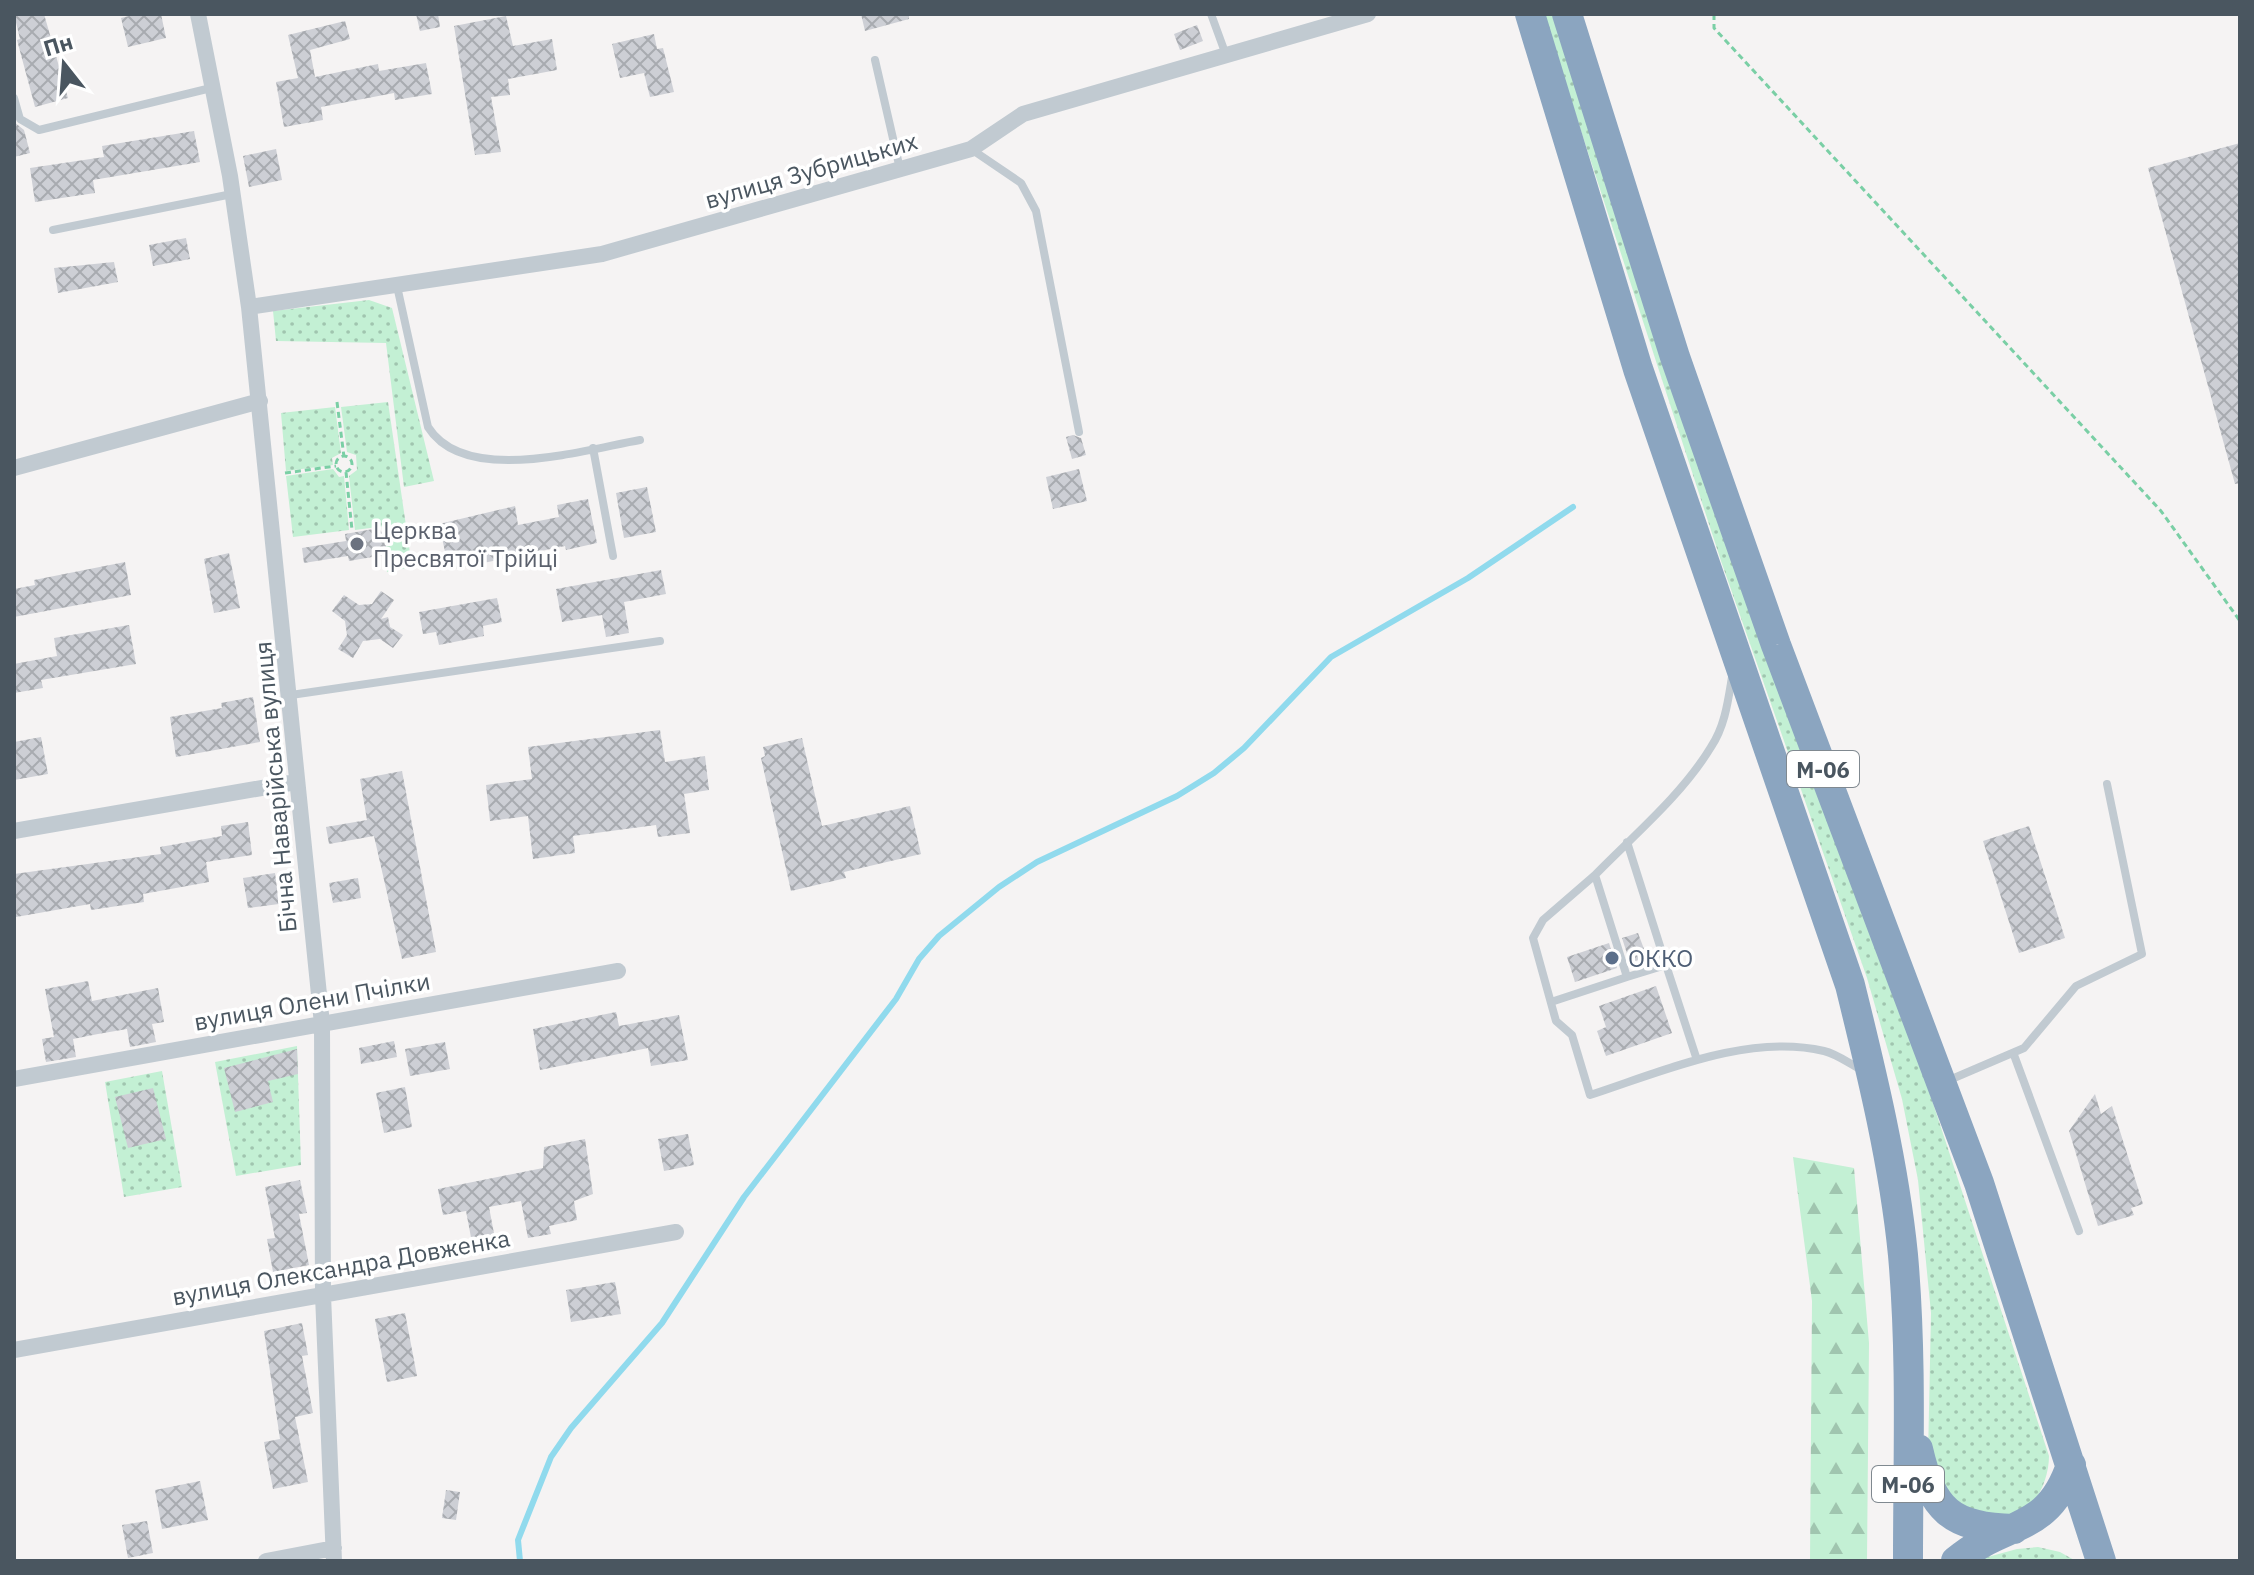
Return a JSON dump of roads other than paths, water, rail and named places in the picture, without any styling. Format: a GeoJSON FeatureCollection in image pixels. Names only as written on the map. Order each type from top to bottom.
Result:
{"type":"FeatureCollection","features":[{"type":"Feature","properties":{"kind":"highway","name":"М-06"},"geometry":{"type":"LineString","coordinates":[[1530,14],[1638,369],[1850,985],[1872,1075],[1902,1254],[1908,1408],[1908,1561]]}},
{"type":"Feature","properties":{"kind":"highway","name":"М-06"},"geometry":{"type":"LineString","coordinates":[[1567,14],[1675,357],[1776,645],[1943,1083],[2101,1561]]}},
{"type":"Feature","properties":{"kind":"highway"},"geometry":{"type":"LineString","coordinates":[[1908,1408],[1924,1475],[1935,1500],[1952,1517],[1967,1525],[2014,1529]]}},
{"type":"Feature","properties":{"kind":"highway"},"geometry":{"type":"LineString","coordinates":[[1956,1561],[1974,1547],[2048,1509],[2065,1482],[2071,1465]]}},
{"type":"Feature","properties":{"kind":"street","name":"Бічна Наварійська вулиця"},"geometry":{"type":"LineString","coordinates":[[198,14],[232,194],[249,307],[291,695],[296,782],[322,1024],[323,1295],[334,1554]]}},
{"type":"Feature","properties":{"kind":"street","name":"вулиця Зубрицьких"},"geometry":{"type":"LineString","coordinates":[[249,307],[602,254],[971,149],[1023,114],[1368,14]]}},
{"type":"Feature","properties":{"kind":"street"},"geometry":{"type":"LineString","coordinates":[[14,468],[260,401]]}},
{"type":"Feature","properties":{"kind":"street"},"geometry":{"type":"LineString","coordinates":[[14,831],[296,782]]}},
{"type":"Feature","properties":{"kind":"street","name":"вулиця Олени Пчілки"},"geometry":{"type":"LineString","coordinates":[[14,1079],[618,971]]}},
{"type":"Feature","properties":{"kind":"street","name":"вулиця Олександра Довженка"},"geometry":{"type":"LineString","coordinates":[[14,1350],[676,1232]]}},
{"type":"Feature","properties":{"kind":"street"},"geometry":{"type":"LineString","coordinates":[[266,1561],[334,1554]]}},
{"type":"Feature","properties":{"kind":"lane"},"geometry":{"type":"LineString","coordinates":[[1211,14],[1226,55]]}},
{"type":"Feature","properties":{"kind":"lane"},"geometry":{"type":"LineString","coordinates":[[875,60],[900,169]]}},
{"type":"Feature","properties":{"kind":"lane"},"geometry":{"type":"LineString","coordinates":[[14,98],[20,119],[39,130],[211,88]]}},
{"type":"Feature","properties":{"kind":"lane"},"geometry":{"type":"LineString","coordinates":[[971,149],[1021,183],[1036,211],[1079,432]]}},
{"type":"Feature","properties":{"kind":"lane"},"geometry":{"type":"LineString","coordinates":[[53,230],[232,194]]}},
{"type":"Feature","properties":{"kind":"lane"},"geometry":{"type":"LineString","coordinates":[[397,285],[428,427],[437,441],[458,454],[525,460],[640,440]]}},
{"type":"Feature","properties":{"kind":"lane"},"geometry":{"type":"LineString","coordinates":[[593,448],[613,556]]}},
{"type":"Feature","properties":{"kind":"lane"},"geometry":{"type":"LineString","coordinates":[[291,695],[660,641]]}},
{"type":"Feature","properties":{"kind":"lane"},"geometry":{"type":"LineString","coordinates":[[1736,656],[1725,716],[1712,746],[1595,875],[1543,920],[1533,938],[1556,1021],[1572,1035],[1590,1095],[1697,1060],[1792,1047],[1826,1051],[1872,1075]]}},
{"type":"Feature","properties":{"kind":"lane"},"geometry":{"type":"LineString","coordinates":[[1943,1083],[2014,1055],[2024,1048],[2076,986],[2142,954],[2107,784]]}},
{"type":"Feature","properties":{"kind":"lane"},"geometry":{"type":"LineString","coordinates":[[1627,842],[1697,1060]]}},
{"type":"Feature","properties":{"kind":"lane"},"geometry":{"type":"LineString","coordinates":[[1595,875],[1627,977]]}},
{"type":"Feature","properties":{"kind":"lane"},"geometry":{"type":"LineString","coordinates":[[1551,1002],[1666,965]]}},
{"type":"Feature","properties":{"kind":"lane"},"geometry":{"type":"LineString","coordinates":[[2014,1055],[2079,1231]]}},
{"type":"Feature","properties":{"kind":"waterway"},"geometry":{"type":"LineString","coordinates":[[520,1561],[518,1540],[551,1457],[571,1428],[662,1323],[744,1197],[896,999],[919,959],[939,936],[999,887],[1037,862],[1177,796],[1214,773],[1244,748],[1331,657],[1468,578],[1573,507]]}},
{"type":"Feature","properties":{"kind":"place","name":"Церква Пресвятої Трійці"},"geometry":{"type":"Point","coordinates":[357,544]}},
{"type":"Feature","properties":{"kind":"place","name":"ОККО"},"geometry":{"type":"Point","coordinates":[1612,958]}}]}
